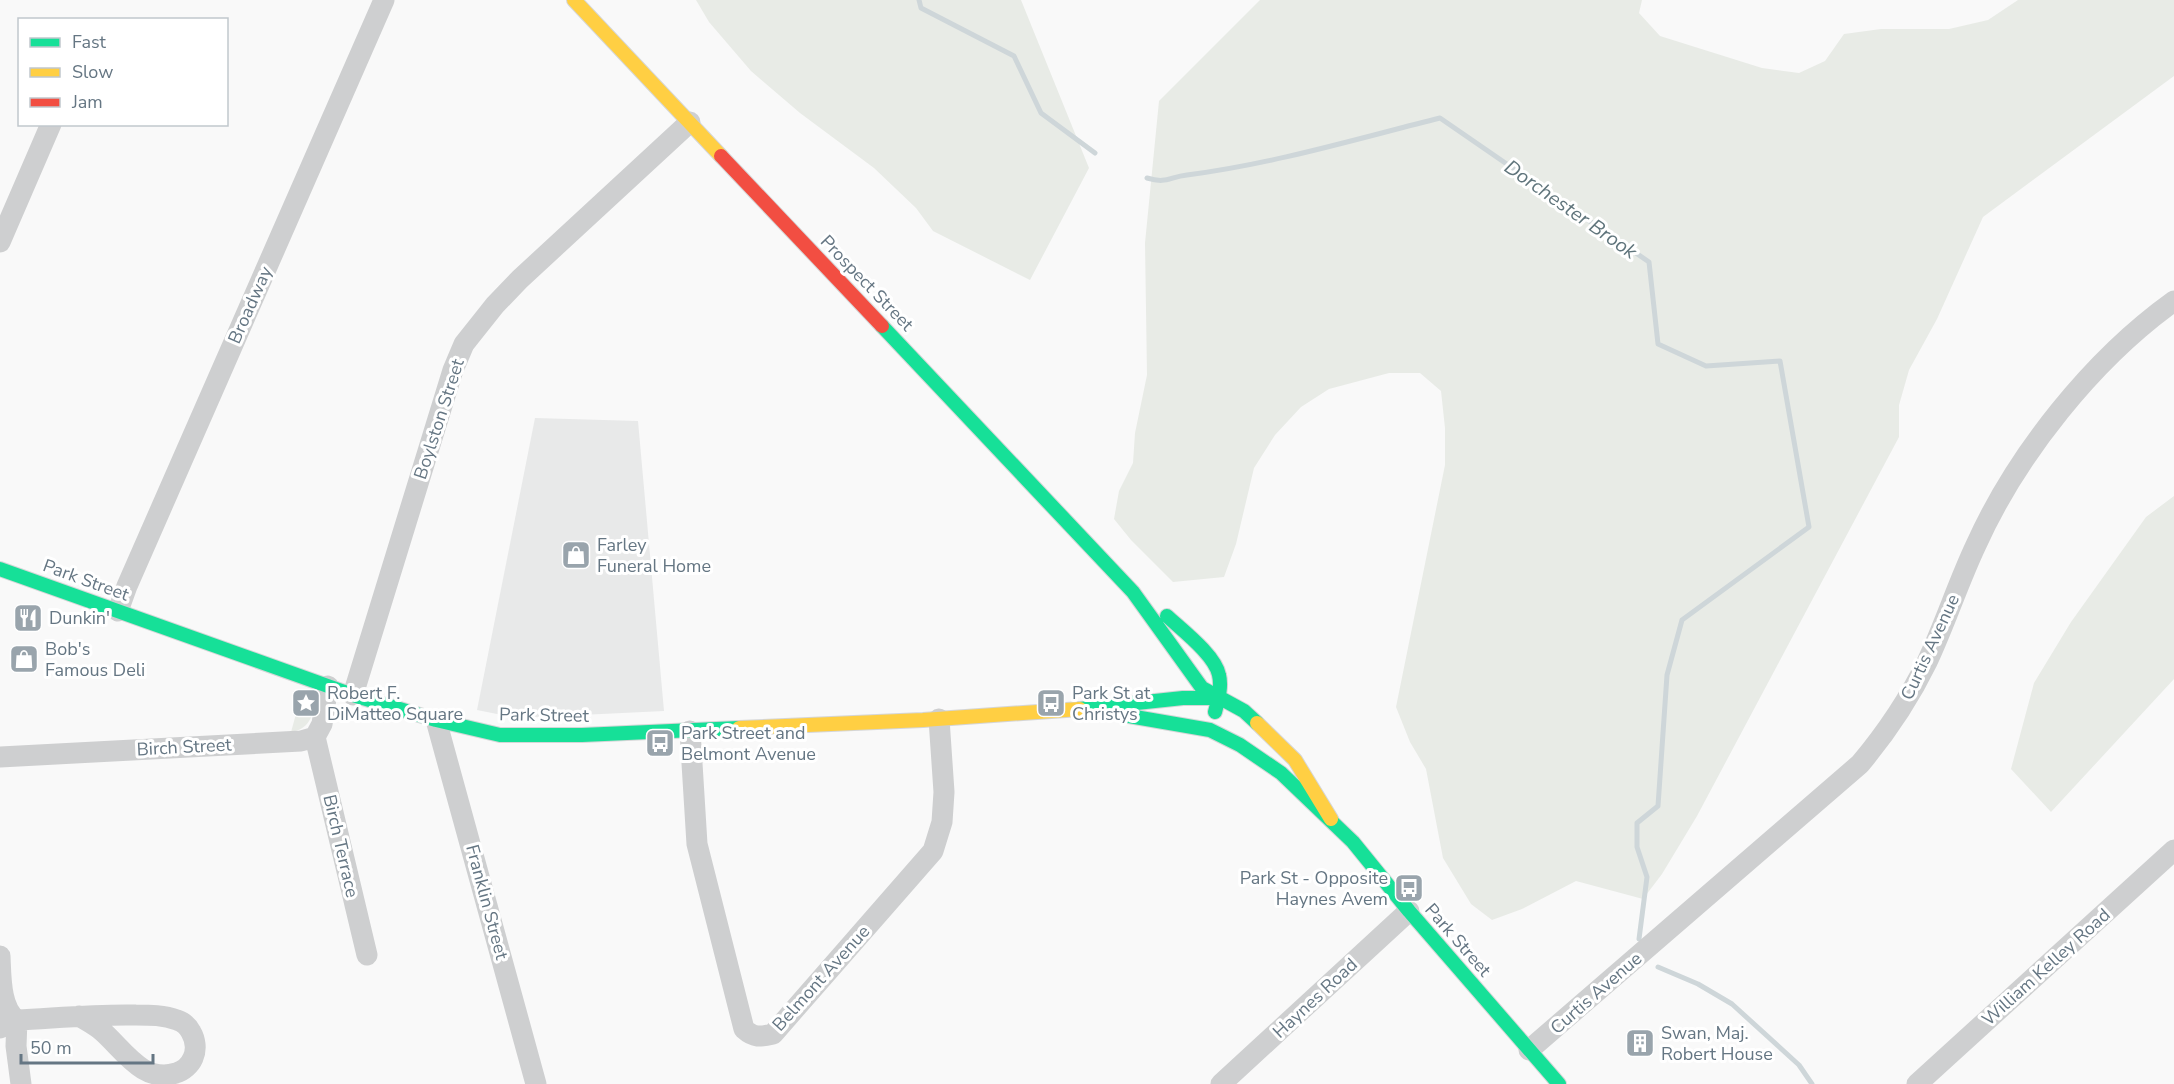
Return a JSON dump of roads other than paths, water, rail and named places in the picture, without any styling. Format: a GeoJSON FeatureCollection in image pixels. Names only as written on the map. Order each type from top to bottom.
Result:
{"type":"FeatureCollection","features":[{"type":"Feature","properties":{"kind":"main road","name":"Prospect Street"},"geometry":{"type":"LineString","coordinates":[[574,0],[1133,592],[1202,688]]}},
{"type":"Feature","properties":{"kind":"main road","name":"Park Street"},"geometry":{"type":"LineString","coordinates":[[0,569],[353,695],[436,720],[482,731],[517,736],[690,731],[939,719],[1042,713],[1183,698],[1219,698]]}},
{"type":"Feature","properties":{"kind":"main road","name":"Prospect Street"},"geometry":{"type":"LineString","coordinates":[[1133,592],[1164,614],[1219,671],[1219,698]]}},
{"type":"Feature","properties":{"kind":"main road","name":"Prospect Street"},"geometry":{"type":"LineString","coordinates":[[1169,642],[1179,666],[1178,683]]}},
{"type":"Feature","properties":{"kind":"main road","name":"Park Street"},"geometry":{"type":"LineString","coordinates":[[1152,702],[1178,683]]}},
{"type":"Feature","properties":{"kind":"main road","name":"Park Street"},"geometry":{"type":"LineString","coordinates":[[1202,688],[1244,711],[1295,760],[1331,819]]}},
{"type":"Feature","properties":{"kind":"main road"},"geometry":{"type":"LineString","coordinates":[[1210,730],[1219,698]]}},
{"type":"Feature","properties":{"kind":"main road","name":"Park Street"},"geometry":{"type":"LineString","coordinates":[[1042,713],[1116,714],[1175,722],[1210,730],[1263,760],[1281,773],[1331,819],[1558,1084]]}},
{"type":"Feature","properties":{"kind":"street","name":"Broadway"},"geometry":{"type":"LineString","coordinates":[[118,611],[384,0]]}},
{"type":"Feature","properties":{"kind":"street","name":"Boylston Street"},"geometry":{"type":"LineString","coordinates":[[353,695],[449,381],[464,344],[495,305],[520,279],[690,122]]}},
{"type":"Feature","properties":{"kind":"street"},"geometry":{"type":"LineString","coordinates":[[0,242],[50,126]]}},
{"type":"Feature","properties":{"kind":"street","name":"Curtis Avenue"},"geometry":{"type":"LineString","coordinates":[[1529,1050],[1860,764],[1880,741],[1911,692],[1927,661],[1976,545],[2009,482],[2066,404],[2095,370],[2126,339],[2174,301]]}},
{"type":"Feature","properties":{"kind":"street"},"geometry":{"type":"LineString","coordinates":[[315,737],[322,724],[328,686]]}},
{"type":"Feature","properties":{"kind":"street","name":"Belmont Avenue"},"geometry":{"type":"LineString","coordinates":[[690,731],[697,844],[744,1029],[751,1035],[760,1037],[773,1034],[933,851],[942,822],[944,792],[939,719]]}},
{"type":"Feature","properties":{"kind":"street","name":"Franklin Street"},"geometry":{"type":"LineString","coordinates":[[436,720],[536,1084]]}},
{"type":"Feature","properties":{"kind":"street","name":"Birch Street"},"geometry":{"type":"LineString","coordinates":[[0,757],[300,741],[315,737]]}},
{"type":"Feature","properties":{"kind":"street","name":"Birch Terrace"},"geometry":{"type":"LineString","coordinates":[[315,737],[367,956]]}},
{"type":"Feature","properties":{"kind":"street","name":"William Kelley Road"},"geometry":{"type":"LineString","coordinates":[[1917,1084],[2174,850]]}},
{"type":"Feature","properties":{"kind":"street","name":"Haynes Road"},"geometry":{"type":"LineString","coordinates":[[1221,1084],[1409,911]]}},
{"type":"Feature","properties":{"kind":"street"},"geometry":{"type":"LineString","coordinates":[[0,956],[6,1007],[10,1016],[8,1024],[16,1047],[21,1084]]}},
{"type":"Feature","properties":{"kind":"street"},"geometry":{"type":"LineString","coordinates":[[8,1024],[79,1016],[158,1016],[178,1020],[186,1025],[194,1040],[193,1058],[180,1072],[163,1076],[152,1075],[137,1068],[103,1032],[79,1016]]}},
{"type":"Feature","properties":{"kind":"waterway","name":"Dorchester Brook"},"geometry":{"type":"LineString","coordinates":[[919,0],[921,8],[1014,56],[1041,113],[1095,153]]}},
{"type":"Feature","properties":{"kind":"waterway","name":"Dorchester Brook"},"geometry":{"type":"LineString","coordinates":[[1147,178],[1164,180],[1251,164],[1440,118],[1649,262],[1658,344],[1706,366],[1780,361],[1809,527],[1682,620],[1667,675],[1658,806],[1637,823],[1637,847],[1647,877],[1639,939]]}},
{"type":"Feature","properties":{"kind":"waterway","name":"Dorchester Brook"},"geometry":{"type":"LineString","coordinates":[[1658,967],[1698,984],[1732,1004],[1799,1065],[1812,1084]]}},
{"type":"Feature","properties":{"kind":"place","name":"Farley Funeral Home"},"geometry":{"type":"Point","coordinates":[576,555]}},
{"type":"Feature","properties":{"kind":"place","name":"Dunkin'"},"geometry":{"type":"Point","coordinates":[28,618]}},
{"type":"Feature","properties":{"kind":"place","name":"Bob's Famous Deli"},"geometry":{"type":"Point","coordinates":[24,659]}},
{"type":"Feature","properties":{"kind":"place","name":"Robert F. DiMatteo Square"},"geometry":{"type":"Point","coordinates":[306,703]}},
{"type":"Feature","properties":{"kind":"place","name":"Park St at Christys"},"geometry":{"type":"Point","coordinates":[1051,703]}},
{"type":"Feature","properties":{"kind":"place","name":"Park Street and Belmont Avenue"},"geometry":{"type":"Point","coordinates":[660,743]}},
{"type":"Feature","properties":{"kind":"place","name":"Park St - Opposite Haynes Avem"},"geometry":{"type":"Point","coordinates":[1409,888]}},
{"type":"Feature","properties":{"kind":"place","name":"Swan, Maj. Robert House"},"geometry":{"type":"Point","coordinates":[1640,1043]}}]}
